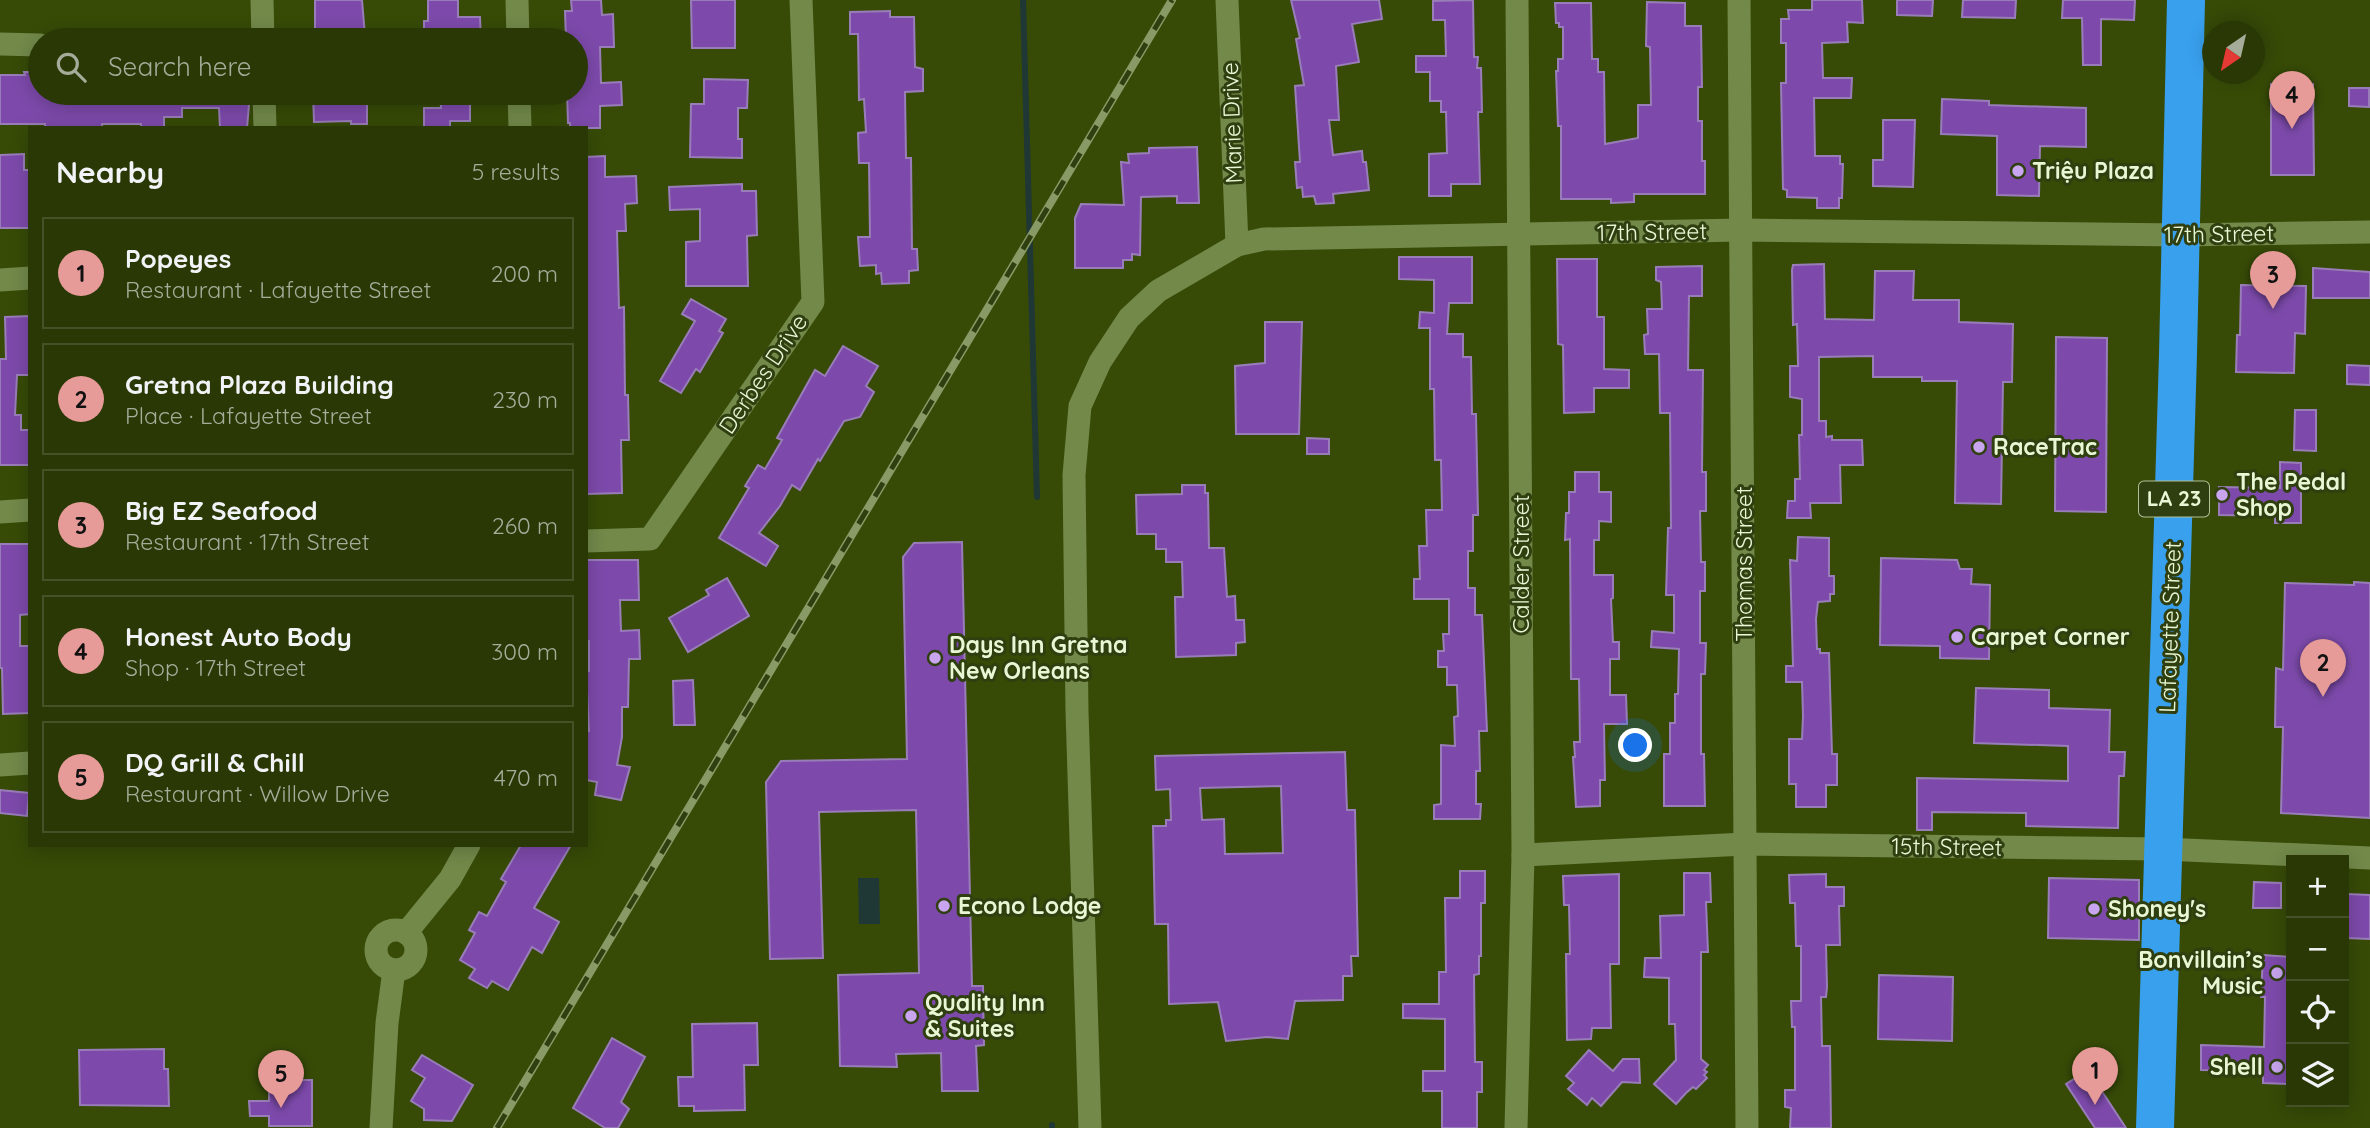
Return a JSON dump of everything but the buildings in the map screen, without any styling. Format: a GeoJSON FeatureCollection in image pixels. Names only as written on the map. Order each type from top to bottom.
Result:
{"type":"FeatureCollection","features":[{"type":"Feature","properties":{"kind":"highway","name":"Lafayette Street"},"geometry":{"type":"LineString","coordinates":[[2155,1128],[2182,236],[2186,0]]}},
{"type":"Feature","properties":{"kind":"street"},"geometry":{"type":"LineString","coordinates":[[262,0],[263,28]]}},
{"type":"Feature","properties":{"kind":"street"},"geometry":{"type":"LineString","coordinates":[[517,0],[518,28]]}},
{"type":"Feature","properties":{"kind":"street","name":"Derbes Drive"},"geometry":{"type":"LineString","coordinates":[[588,541],[650,539],[813,302],[800,0]]}},
{"type":"Feature","properties":{"kind":"street","name":"Marie Drive"},"geometry":{"type":"LineString","coordinates":[[1227,0],[1237,245]]}},
{"type":"Feature","properties":{"kind":"street","name":"Calder Street"},"geometry":{"type":"LineString","coordinates":[[1516,1128],[1524,855],[1517,0]]}},
{"type":"Feature","properties":{"kind":"street","name":"Thomas Street"},"geometry":{"type":"LineString","coordinates":[[1740,0],[1747,1128]]}},
{"type":"Feature","properties":{"kind":"street"},"geometry":{"type":"LineString","coordinates":[[0,44],[28,45]]}},
{"type":"Feature","properties":{"kind":"street"},"geometry":{"type":"LineString","coordinates":[[264,105],[265,126]]}},
{"type":"Feature","properties":{"kind":"street"},"geometry":{"type":"LineString","coordinates":[[519,105],[520,126]]}},
{"type":"Feature","properties":{"kind":"street","name":"17th Street"},"geometry":{"type":"LineString","coordinates":[[1090,1128],[1077,711],[1074,475],[1080,406],[1100,362],[1129,318],[1158,291],[1237,245],[1264,239],[1742,230],[2182,236],[2370,232]]}},
{"type":"Feature","properties":{"kind":"street"},"geometry":{"type":"LineString","coordinates":[[0,279],[28,278]]}},
{"type":"Feature","properties":{"kind":"street"},"geometry":{"type":"LineString","coordinates":[[0,512],[28,510]]}},
{"type":"Feature","properties":{"kind":"street"},"geometry":{"type":"LineString","coordinates":[[0,765],[28,763]]}},
{"type":"Feature","properties":{"kind":"street","name":"15th Street"},"geometry":{"type":"LineString","coordinates":[[1524,855],[1745,844],[2163,849],[2370,858]]}},
{"type":"Feature","properties":{"kind":"street"},"geometry":{"type":"LineString","coordinates":[[381,1128],[387,1023],[394,970],[379,959],[376,947],[387,932],[393,930],[406,933],[450,879],[468,847]]}},
{"type":"Feature","properties":{"kind":"water"},"geometry":{"type":"Polygon","coordinates":[[[858,878],[879,878],[880,924],[859,924],[858,878]]]}},
{"type":"Feature","properties":{"kind":"waterway"},"geometry":{"type":"LineString","coordinates":[[1023,0],[1037,497]]}},
{"type":"Feature","properties":{"kind":"railway"},"geometry":{"type":"LineString","coordinates":[[497,1128],[1172,0]]}},
{"type":"Feature","properties":{"kind":"place","name":"Honest Auto Body"},"geometry":{"type":"Point","coordinates":[2292,129]}},
{"type":"Feature","properties":{"kind":"place","name":"Triệu Plaza"},"geometry":{"type":"Point","coordinates":[2018,171]}},
{"type":"Feature","properties":{"kind":"place","name":"Big EZ Seafood"},"geometry":{"type":"Point","coordinates":[2273,309]}},
{"type":"Feature","properties":{"kind":"place","name":"RaceTrac"},"geometry":{"type":"Point","coordinates":[1979,447]}},
{"type":"Feature","properties":{"kind":"place","name":"The Pedal Shop"},"geometry":{"type":"Point","coordinates":[2222,495]}},
{"type":"Feature","properties":{"kind":"place","name":"Carpet Corner"},"geometry":{"type":"Point","coordinates":[1957,637]}},
{"type":"Feature","properties":{"kind":"place","name":"Days Inn Gretna New Orleans"},"geometry":{"type":"Point","coordinates":[935,658]}},
{"type":"Feature","properties":{"kind":"place","name":"Gretna Plaza Building"},"geometry":{"type":"Point","coordinates":[2323,697]}},
{"type":"Feature","properties":{"kind":"place","name":"Econo Lodge"},"geometry":{"type":"Point","coordinates":[944,906]}},
{"type":"Feature","properties":{"kind":"place","name":"Shoney's"},"geometry":{"type":"Point","coordinates":[2094,909]}},
{"type":"Feature","properties":{"kind":"place","name":"Bonvillain’s Music"},"geometry":{"type":"Point","coordinates":[2277,973]}},
{"type":"Feature","properties":{"kind":"place","name":"Quality Inn & Suites"},"geometry":{"type":"Point","coordinates":[911,1016]}},
{"type":"Feature","properties":{"kind":"place","name":"Shell"},"geometry":{"type":"Point","coordinates":[2277,1067]}},
{"type":"Feature","properties":{"kind":"place","name":"Popeyes"},"geometry":{"type":"Point","coordinates":[2095,1105]}},
{"type":"Feature","properties":{"kind":"place","name":"DQ Grill & Chill"},"geometry":{"type":"Point","coordinates":[281,1108]}}]}
